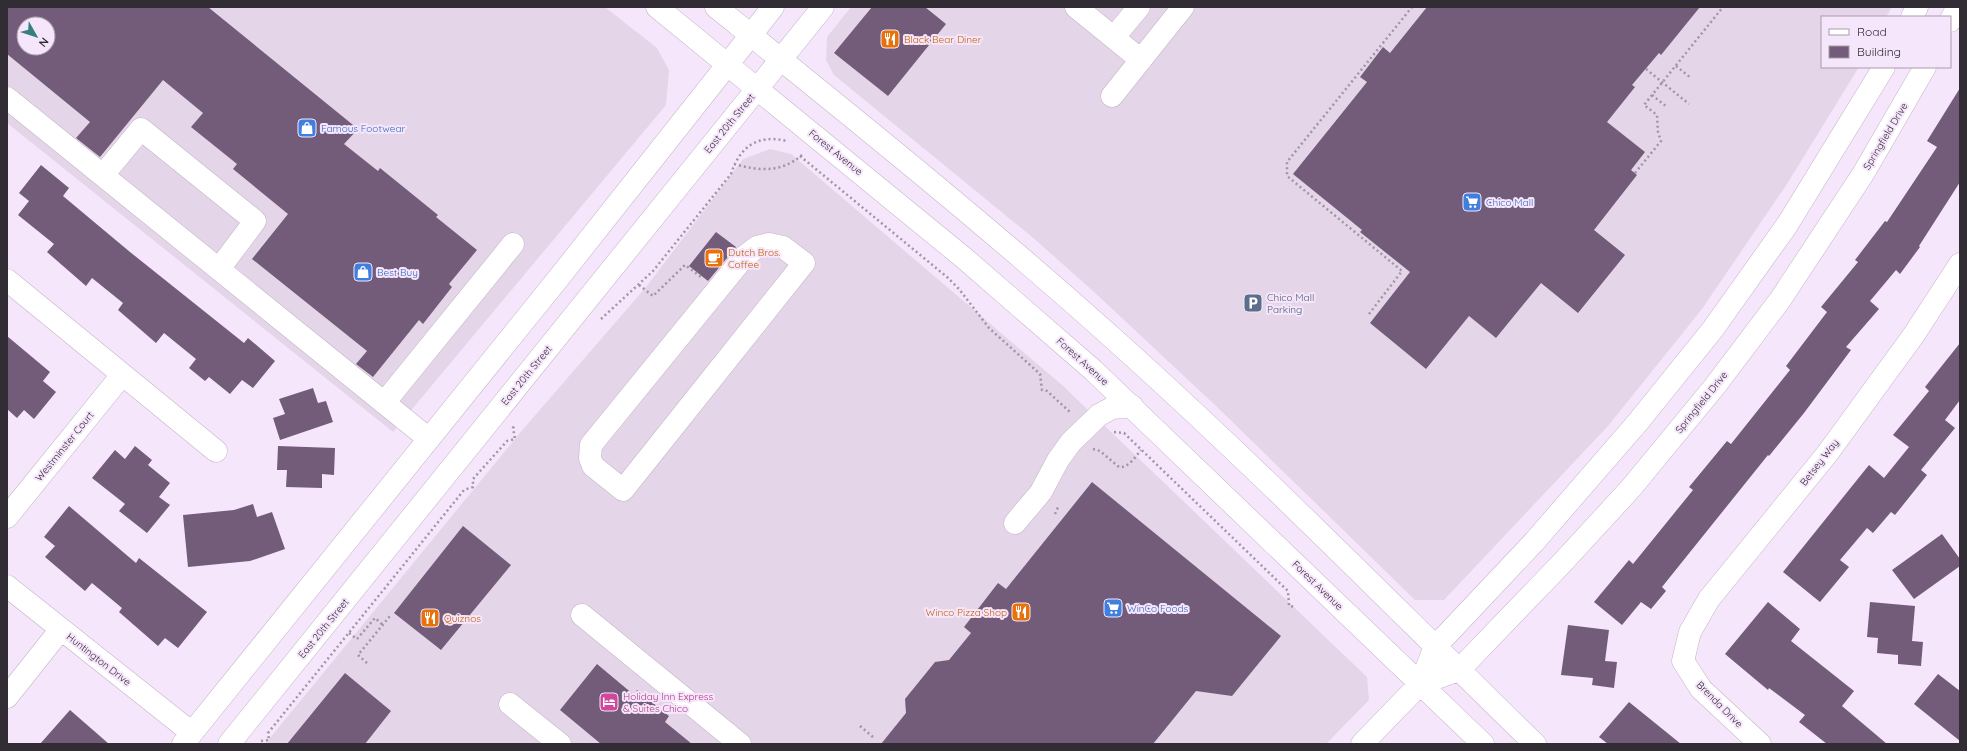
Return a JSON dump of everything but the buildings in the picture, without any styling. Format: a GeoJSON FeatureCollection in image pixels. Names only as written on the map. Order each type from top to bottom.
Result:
{"type":"FeatureCollection","features":[{"type":"Feature","properties":{"kind":"street","name":"Forest Avenue"},"geometry":{"type":"LineString","coordinates":[[657,7],[964,258],[1132,406],[1483,744]]}},
{"type":"Feature","properties":{"kind":"street"},"geometry":{"type":"LineString","coordinates":[[716,7],[986,228],[1117,342],[1267,484],[1535,744]]}},
{"type":"Feature","properties":{"kind":"street"},"geometry":{"type":"LineString","coordinates":[[187,738],[557,280],[774,7]]}},
{"type":"Feature","properties":{"kind":"street","name":"East 20th Street"},"geometry":{"type":"LineString","coordinates":[[229,744],[823,7]]}},
{"type":"Feature","properties":{"kind":"street"},"geometry":{"type":"LineString","coordinates":[[1076,7],[1141,60]]}},
{"type":"Feature","properties":{"kind":"street"},"geometry":{"type":"LineString","coordinates":[[1114,38],[1139,7]]}},
{"type":"Feature","properties":{"kind":"street"},"geometry":{"type":"LineString","coordinates":[[1112,96],[1183,7]]}},
{"type":"Feature","properties":{"kind":"street"},"geometry":{"type":"LineString","coordinates":[[1912,16],[1917,7]]}},
{"type":"Feature","properties":{"kind":"street"},"geometry":{"type":"LineString","coordinates":[[1951,19],[1958,7]]}},
{"type":"Feature","properties":{"kind":"street","name":"Springfield Drive"},"geometry":{"type":"LineString","coordinates":[[1362,744],[1420,684],[1435,647],[1534,542],[1638,422],[1713,329],[1787,225],[1883,68]]}},
{"type":"Feature","properties":{"kind":"street","name":"Springfield Drive"},"geometry":{"type":"LineString","coordinates":[[1420,684],[1459,670],[1562,563],[1626,493],[1715,386],[1780,300],[1858,181],[1924,68]]}},
{"type":"Feature","properties":{"kind":"street"},"geometry":{"type":"LineString","coordinates":[[7,98],[429,438]]}},
{"type":"Feature","properties":{"kind":"street"},"geometry":{"type":"LineString","coordinates":[[103,175],[140,129],[249,216],[255,221],[219,269]]}},
{"type":"Feature","properties":{"kind":"street"},"geometry":{"type":"LineString","coordinates":[[384,402],[513,244]]}},
{"type":"Feature","properties":{"kind":"street"},"geometry":{"type":"LineString","coordinates":[[769,244],[783,247],[804,263],[623,490],[593,466],[590,458],[591,445],[716,290],[744,257],[757,247],[769,244]]}},
{"type":"Feature","properties":{"kind":"street","name":"Betsey Way"},"geometry":{"type":"LineString","coordinates":[[1683,661],[1690,632],[1709,599],[1827,454],[1913,336],[1960,264]]}},
{"type":"Feature","properties":{"kind":"street"},"geometry":{"type":"LineString","coordinates":[[7,280],[216,451]]}},
{"type":"Feature","properties":{"kind":"street","name":"Westminster Court"},"geometry":{"type":"LineString","coordinates":[[7,517],[122,375]]}},
{"type":"Feature","properties":{"kind":"street"},"geometry":{"type":"LineString","coordinates":[[1015,523],[1041,492],[1058,460],[1071,442],[1099,415],[1112,408],[1132,406]]}},
{"type":"Feature","properties":{"kind":"street","name":"Huntington Drive"},"geometry":{"type":"LineString","coordinates":[[7,586],[61,629],[187,738]]}},
{"type":"Feature","properties":{"kind":"street"},"geometry":{"type":"LineString","coordinates":[[582,615],[740,744]]}},
{"type":"Feature","properties":{"kind":"street"},"geometry":{"type":"LineString","coordinates":[[7,697],[61,629]]}},
{"type":"Feature","properties":{"kind":"street","name":"Brenda Drive"},"geometry":{"type":"LineString","coordinates":[[1683,661],[1701,689],[1760,744]]}},
{"type":"Feature","properties":{"kind":"street"},"geometry":{"type":"LineString","coordinates":[[510,704],[560,744]]}},
{"type":"Feature","properties":{"kind":"path"},"geometry":{"type":"LineString","coordinates":[[1369,314],[1402,271],[1287,176],[1287,162],[1412,7]]}},
{"type":"Feature","properties":{"kind":"path"},"geometry":{"type":"LineString","coordinates":[[1635,173],[1661,141],[1658,132],[1657,115],[1644,105],[1723,7]]}},
{"type":"Feature","properties":{"kind":"path"},"geometry":{"type":"LineString","coordinates":[[1676,66],[1691,78]]}},
{"type":"Feature","properties":{"kind":"path"},"geometry":{"type":"LineString","coordinates":[[1646,69],[1689,104]]}},
{"type":"Feature","properties":{"kind":"path"},"geometry":{"type":"LineString","coordinates":[[1652,95],[1667,107]]}},
{"type":"Feature","properties":{"kind":"path"},"geometry":{"type":"LineString","coordinates":[[599,322],[639,285],[660,262],[731,174],[734,164],[741,152],[755,142],[772,139],[788,141]]}},
{"type":"Feature","properties":{"kind":"path"},"geometry":{"type":"LineString","coordinates":[[734,164],[751,169],[771,169],[788,165],[805,152]]}},
{"type":"Feature","properties":{"kind":"path"},"geometry":{"type":"LineString","coordinates":[[800,156],[953,282],[989,328],[1040,374],[1042,390],[1047,391]]}},
{"type":"Feature","properties":{"kind":"path"},"geometry":{"type":"LineString","coordinates":[[639,285],[653,296],[684,265],[716,290]]}},
{"type":"Feature","properties":{"kind":"path"},"geometry":{"type":"LineString","coordinates":[[260,741],[268,740],[268,733],[464,490],[473,487],[473,479],[507,441],[515,439],[513,428],[518,422]]}},
{"type":"Feature","properties":{"kind":"path"},"geometry":{"type":"LineString","coordinates":[[1108,432],[1124,433],[1288,591],[1290,606],[1296,607]]}},
{"type":"Feature","properties":{"kind":"path"},"geometry":{"type":"LineString","coordinates":[[1087,450],[1096,449],[1119,467],[1123,467],[1129,463],[1141,450]]}},
{"type":"Feature","properties":{"kind":"path"},"geometry":{"type":"LineString","coordinates":[[1055,514],[1060,503]]}},
{"type":"Feature","properties":{"kind":"path"},"geometry":{"type":"LineString","coordinates":[[367,663],[358,655],[390,616]]}},
{"type":"Feature","properties":{"kind":"path"},"geometry":{"type":"LineString","coordinates":[[349,633],[357,639],[375,618],[383,625]]}},
{"type":"Feature","properties":{"kind":"path"},"geometry":{"type":"LineString","coordinates":[[860,726],[873,737]]}},
{"type":"Feature","properties":{"kind":"shaded area"},"geometry":{"type":"Polygon","coordinates":[[[7,7],[605,7],[657,48],[669,70],[666,105],[393,432],[7,123],[7,7]]]}},
{"type":"Feature","properties":{"kind":"shaded area","name":"Chico Mall Parking"},"geometry":{"type":"Polygon","coordinates":[[[851,7],[1892,7],[1887,16],[1821,16],[1821,68],[1858,68],[1787,184],[1702,309],[1608,426],[1444,600],[1415,600],[1216,406],[1093,291],[1031,236],[834,75],[826,60],[827,37],[851,7]]]}},
{"type":"Feature","properties":{"kind":"shaded area"},"geometry":{"type":"Polygon","coordinates":[[[770,149],[791,154],[1062,385],[1367,677],[1369,700],[1326,744],[265,744],[519,434],[646,287],[743,159],[770,149]]]}},
{"type":"Feature","properties":{"kind":"place","name":"Black Bear Diner"},"geometry":{"type":"Point","coordinates":[890,39]}},
{"type":"Feature","properties":{"kind":"place","name":"Famous Footwear"},"geometry":{"type":"Point","coordinates":[307,128]}},
{"type":"Feature","properties":{"kind":"place","name":"Chico Mall"},"geometry":{"type":"Point","coordinates":[1472,202]}},
{"type":"Feature","properties":{"kind":"place","name":"Dutch Bros. Coffee"},"geometry":{"type":"Point","coordinates":[714,258]}},
{"type":"Feature","properties":{"kind":"place","name":"Best Buy"},"geometry":{"type":"Point","coordinates":[363,272]}},
{"type":"Feature","properties":{"kind":"place","name":"Chico Mall Parking"},"geometry":{"type":"Point","coordinates":[1253,303]}},
{"type":"Feature","properties":{"kind":"place","name":"WinCo Foods"},"geometry":{"type":"Point","coordinates":[1113,608]}},
{"type":"Feature","properties":{"kind":"place","name":"Winco Pizza Shop"},"geometry":{"type":"Point","coordinates":[1021,612]}},
{"type":"Feature","properties":{"kind":"place","name":"Quiznos"},"geometry":{"type":"Point","coordinates":[430,618]}},
{"type":"Feature","properties":{"kind":"place","name":"Holiday Inn Express & Suites Chico"},"geometry":{"type":"Point","coordinates":[609,702]}}]}
